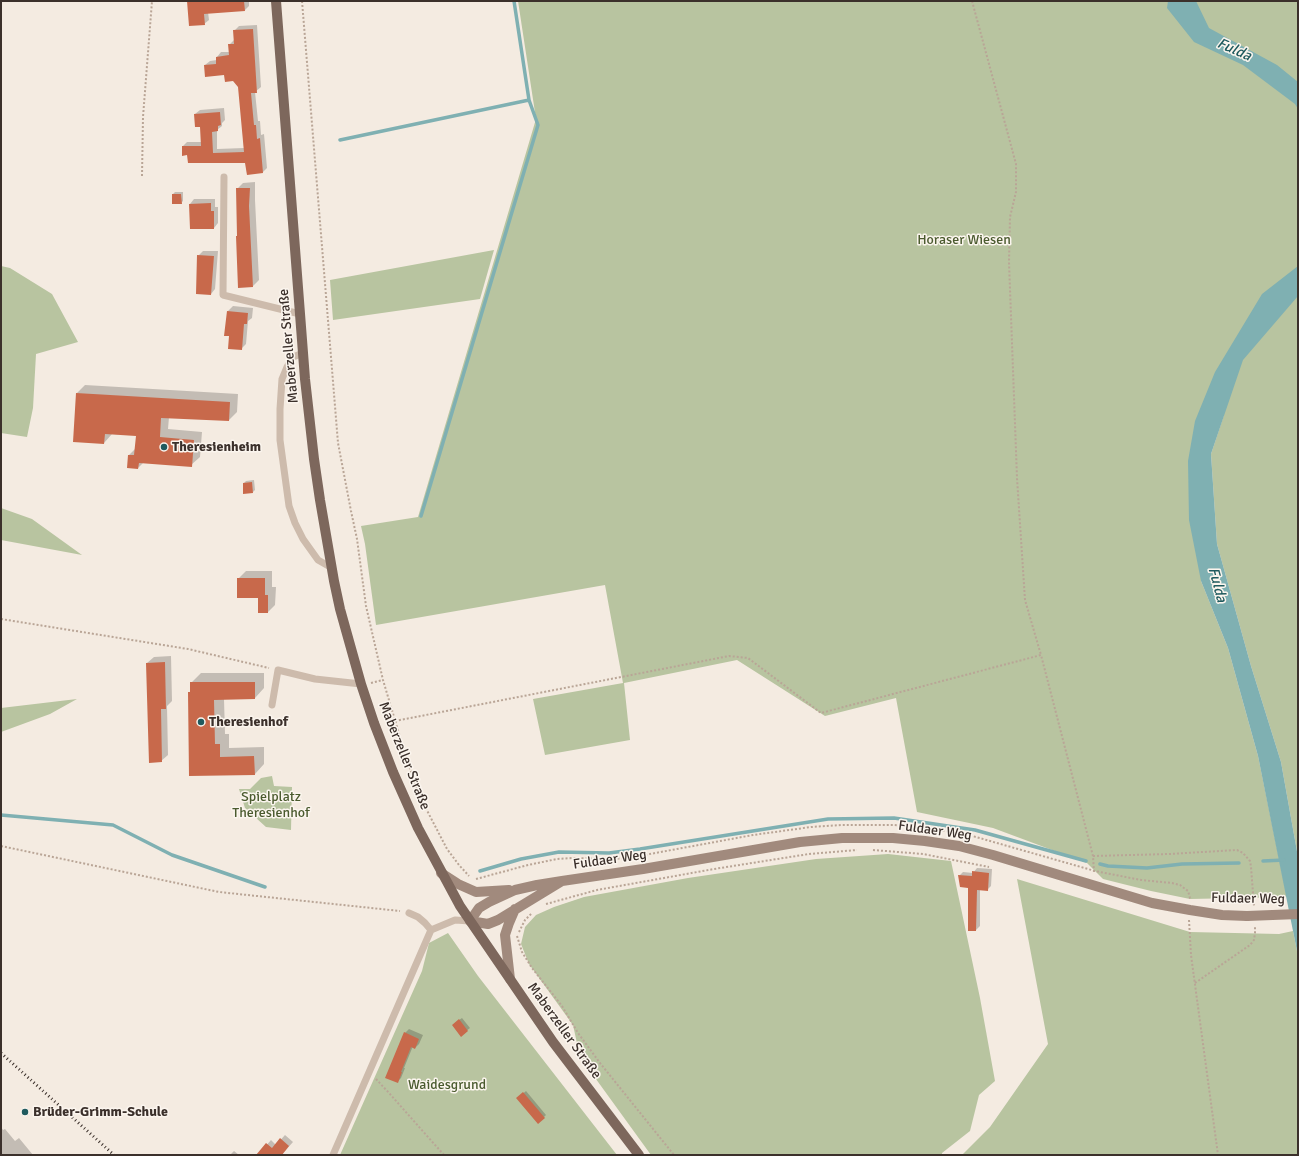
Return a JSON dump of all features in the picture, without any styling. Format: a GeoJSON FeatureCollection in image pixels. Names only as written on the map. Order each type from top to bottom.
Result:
{"type":"FeatureCollection","features":[{"type":"Feature","properties":{"kind":"main road","name":"Maberzeller Straße"},"geometry":{"type":"LineString","coordinates":[[276,1],[303,353],[314,459],[340,609],[361,684],[393,772],[418,828],[441,873],[470,922],[553,1042],[639,1155]]}},
{"type":"Feature","properties":{"kind":"main road","name":"Fuldaer Weg"},"geometry":{"type":"LineString","coordinates":[[562,881],[498,920],[488,924],[470,922],[479,908],[515,890],[537,885],[562,881],[643,869],[800,842],[842,838],[893,838],[959,846],[1152,903],[1190,910],[1222,914],[1298,914]]}},
{"type":"Feature","properties":{"kind":"main road"},"geometry":{"type":"LineString","coordinates":[[441,873],[458,884],[476,892],[515,890]]}},
{"type":"Feature","properties":{"kind":"main road"},"geometry":{"type":"LineString","coordinates":[[510,979],[505,935],[515,909]]}},
{"type":"Feature","properties":{"kind":"lane"},"geometry":{"type":"LineString","coordinates":[[224,176],[223,295],[300,314]]}},
{"type":"Feature","properties":{"kind":"lane"},"geometry":{"type":"LineString","coordinates":[[303,353],[293,357],[282,379],[280,440],[289,506],[295,523],[303,539],[318,560],[332,568]]}},
{"type":"Feature","properties":{"kind":"lane"},"geometry":{"type":"LineString","coordinates":[[272,705],[278,670],[315,679],[361,684]]}},
{"type":"Feature","properties":{"kind":"lane"},"geometry":{"type":"LineString","coordinates":[[409,913],[426,923],[431,930]]}},
{"type":"Feature","properties":{"kind":"lane"},"geometry":{"type":"LineString","coordinates":[[333,1155],[431,930],[455,920],[470,922]]}},
{"type":"Feature","properties":{"kind":"path"},"geometry":{"type":"LineString","coordinates":[[142,176],[143,117],[152,1]]}},
{"type":"Feature","properties":{"kind":"path"},"geometry":{"type":"LineString","coordinates":[[302,1],[338,443],[357,539],[366,606],[383,680],[406,757],[420,797],[447,849],[468,875],[471,878],[476,879]]}},
{"type":"Feature","properties":{"kind":"path"},"geometry":{"type":"LineString","coordinates":[[972,1],[1016,164],[1016,192],[1010,217],[1009,262],[1017,478],[1025,600],[1094,856],[1094,871],[1141,880],[1180,885],[1188,891],[1190,898],[1197,900]]}},
{"type":"Feature","properties":{"kind":"path"},"geometry":{"type":"LineString","coordinates":[[1,619],[188,649],[278,670]]}},
{"type":"Feature","properties":{"kind":"path"},"geometry":{"type":"LineString","coordinates":[[395,721],[729,656],[748,658],[821,713],[1041,655]]}},
{"type":"Feature","properties":{"kind":"path"},"geometry":{"type":"LineString","coordinates":[[1,846],[220,892],[400,910],[409,913]]}},
{"type":"Feature","properties":{"kind":"path"},"geometry":{"type":"LineString","coordinates":[[544,905],[597,890],[714,869],[810,854],[864,850]]}},
{"type":"Feature","properties":{"kind":"path"},"geometry":{"type":"LineString","coordinates":[[871,850],[923,854],[994,868]]}},
{"type":"Feature","properties":{"kind":"path"},"geometry":{"type":"LineString","coordinates":[[1094,856],[1237,850],[1243,852],[1250,861],[1251,867],[1250,914]]}},
{"type":"Feature","properties":{"kind":"path"},"geometry":{"type":"LineString","coordinates":[[534,911],[523,924],[517,936],[522,952],[532,968],[562,1006],[578,1033],[600,1063],[674,1155]]}},
{"type":"Feature","properties":{"kind":"path"},"geometry":{"type":"LineString","coordinates":[[1189,921],[1191,955],[1218,1155]]}},
{"type":"Feature","properties":{"kind":"path"},"geometry":{"type":"LineString","coordinates":[[1195,983],[1250,945],[1254,940],[1256,933],[1255,926]]}},
{"type":"Feature","properties":{"kind":"path"},"geometry":{"type":"LineString","coordinates":[[369,1073],[389,1093],[444,1155]]}},
{"type":"Feature","properties":{"kind":"green space","name":"Horaser Wiesen"},"geometry":{"type":"Polygon","coordinates":[[[518,1],[1298,1],[1298,857],[1281,762],[1251,666],[1217,544],[1211,454],[1224,415],[1203,426],[1201,581],[1228,648],[1258,756],[1287,897],[1190,899],[1151,891],[1103,879],[1087,863],[993,828],[917,812],[896,698],[825,716],[737,660],[624,683],[630,740],[545,755],[533,699],[623,683],[605,585],[376,625],[365,544],[361,526],[418,517],[536,119],[518,1]]]}},
{"type":"Feature","properties":{"kind":"green space"},"geometry":{"type":"Polygon","coordinates":[[[494,250],[480,299],[333,320],[330,280],[494,250]]]}},
{"type":"Feature","properties":{"kind":"green space"},"geometry":{"type":"Polygon","coordinates":[[[1,266],[10,268],[52,294],[78,342],[36,354],[33,408],[27,437],[1,433],[1,266]]]}},
{"type":"Feature","properties":{"kind":"green space"},"geometry":{"type":"Polygon","coordinates":[[[1,508],[32,519],[82,555],[1,540],[1,508]]]}},
{"type":"Feature","properties":{"kind":"green space"},"geometry":{"type":"Polygon","coordinates":[[[77,699],[50,714],[1,732],[1,708],[77,699]]]}},
{"type":"Feature","properties":{"kind":"green space","name":"Spielplatz Theresienhof"},"geometry":{"type":"Polygon","coordinates":[[[272,776],[274,786],[292,787],[291,830],[266,827],[245,808],[239,789],[250,789],[261,778],[272,776]]]}},
{"type":"Feature","properties":{"kind":"green space"},"geometry":{"type":"Polygon","coordinates":[[[888,854],[951,861],[980,998],[995,1081],[979,1095],[970,1131],[942,1153],[942,1155],[651,1155],[580,1057],[573,1025],[529,964],[521,944],[525,927],[536,915],[584,897],[688,878],[816,859],[888,854]]]}},
{"type":"Feature","properties":{"kind":"green space"},"geometry":{"type":"Polygon","coordinates":[[[1017,879],[1190,932],[1279,934],[1293,931],[1298,956],[1298,1155],[962,1155],[990,1127],[1048,1044],[1017,879]]]}},
{"type":"Feature","properties":{"kind":"green space","name":"Waidesgrund"},"geometry":{"type":"Polygon","coordinates":[[[448,933],[478,976],[617,1155],[340,1155],[422,971],[429,943],[448,933]]]}},
{"type":"Feature","properties":{"kind":"water","name":"Fulda"},"geometry":{"type":"Polygon","coordinates":[[[1168,1],[1196,1],[1209,28],[1277,65],[1298,82],[1298,109],[1295,104],[1243,65],[1194,42],[1167,8],[1168,1]]]}},
{"type":"Feature","properties":{"kind":"water","name":"Fulda"},"geometry":{"type":"Polygon","coordinates":[[[1298,266],[1298,296],[1243,360],[1211,454],[1217,544],[1251,666],[1281,762],[1298,857],[1298,956],[1258,756],[1228,648],[1201,581],[1189,520],[1188,461],[1195,421],[1215,372],[1262,294],[1298,266]]]}},
{"type":"Feature","properties":{"kind":"building"},"geometry":{"type":"Polygon","coordinates":[[[187,1],[244,1],[245,11],[204,14],[205,25],[189,26],[187,1]]]}},
{"type":"Feature","properties":{"kind":"building"},"geometry":{"type":"Polygon","coordinates":[[[253,29],[257,93],[251,93],[254,125],[256,125],[257,139],[260,138],[263,173],[247,175],[245,163],[188,163],[187,155],[182,156],[182,146],[201,146],[200,127],[195,127],[194,114],[220,112],[221,125],[218,126],[218,131],[212,132],[213,153],[244,152],[238,87],[233,81],[225,82],[224,75],[205,77],[204,65],[216,64],[216,57],[229,55],[228,44],[234,44],[233,30],[253,29]]]}},
{"type":"Feature","properties":{"kind":"building"},"geometry":{"type":"Polygon","coordinates":[[[236,188],[250,188],[249,206],[253,287],[238,288],[236,188]]]}},
{"type":"Feature","properties":{"kind":"building"},"geometry":{"type":"Polygon","coordinates":[[[172,194],[181,194],[182,204],[172,204],[172,194]]]}},
{"type":"Feature","properties":{"kind":"building"},"geometry":{"type":"Polygon","coordinates":[[[211,203],[211,211],[214,211],[214,229],[190,229],[189,204],[211,203]]]}},
{"type":"Feature","properties":{"kind":"building"},"geometry":{"type":"Polygon","coordinates":[[[197,255],[214,256],[211,295],[196,294],[197,255]]]}},
{"type":"Feature","properties":{"kind":"building"},"geometry":{"type":"Polygon","coordinates":[[[227,311],[248,313],[247,324],[244,324],[242,350],[228,349],[229,336],[224,336],[227,311]]]}},
{"type":"Feature","properties":{"kind":"building"},"geometry":{"type":"Polygon","coordinates":[[[76,393],[230,402],[229,421],[161,418],[160,437],[194,440],[192,467],[139,463],[138,469],[127,468],[128,455],[134,455],[136,436],[105,434],[104,444],[73,442],[76,393]]]}},
{"type":"Feature","properties":{"kind":"building"},"geometry":{"type":"Polygon","coordinates":[[[252,482],[253,493],[243,494],[243,483],[252,482]]]}},
{"type":"Feature","properties":{"kind":"building"},"geometry":{"type":"Polygon","coordinates":[[[237,578],[265,578],[265,595],[268,595],[268,613],[258,613],[258,598],[237,598],[237,578]]]}},
{"type":"Feature","properties":{"kind":"building"},"geometry":{"type":"Polygon","coordinates":[[[165,662],[166,709],[161,709],[162,762],[149,763],[146,663],[165,662]]]}},
{"type":"Feature","properties":{"kind":"building","name":"Theresienhof"},"geometry":{"type":"Polygon","coordinates":[[[190,682],[255,682],[255,699],[214,700],[215,744],[220,744],[220,757],[254,756],[255,775],[189,776],[188,692],[190,692],[190,682]]]}},
{"type":"Feature","properties":{"kind":"building"},"geometry":{"type":"Polygon","coordinates":[[[972,871],[989,873],[988,891],[977,890],[976,931],[968,931],[968,888],[960,887],[958,875],[972,876],[972,871]]]}},
{"type":"Feature","properties":{"kind":"building"},"geometry":{"type":"Polygon","coordinates":[[[459,1019],[468,1031],[461,1037],[452,1025],[459,1019]]]}},
{"type":"Feature","properties":{"kind":"building"},"geometry":{"type":"Polygon","coordinates":[[[404,1032],[419,1039],[415,1049],[411,1047],[398,1083],[385,1078],[404,1032]]]}},
{"type":"Feature","properties":{"kind":"building"},"geometry":{"type":"Polygon","coordinates":[[[523,1092],[545,1118],[538,1124],[516,1098],[523,1092]]]}},
{"type":"Feature","properties":{"kind":"building"},"geometry":{"type":"Polygon","coordinates":[[[280,1138],[289,1146],[282,1155],[256,1155],[266,1143],[272,1148],[280,1138]]]}},
{"type":"Feature","properties":{"kind":"waterway"},"geometry":{"type":"LineString","coordinates":[[421,516],[538,125],[529,100],[514,1]]}},
{"type":"Feature","properties":{"kind":"waterway"},"geometry":{"type":"LineString","coordinates":[[340,140],[529,100]]}},
{"type":"Feature","properties":{"kind":"waterway"},"geometry":{"type":"LineString","coordinates":[[1,815],[113,825],[172,855],[265,887]]}},
{"type":"Feature","properties":{"kind":"waterway"},"geometry":{"type":"LineString","coordinates":[[480,871],[521,859],[559,852],[609,853],[828,819],[894,818],[975,830],[1086,861]]}},
{"type":"Feature","properties":{"kind":"waterway"},"geometry":{"type":"LineString","coordinates":[[1263,861],[1284,860]]}},
{"type":"Feature","properties":{"kind":"waterway"},"geometry":{"type":"LineString","coordinates":[[1100,864],[1108,866],[1147,868],[1182,864],[1239,863]]}},
{"type":"Feature","properties":{"kind":"railway"},"geometry":{"type":"LineString","coordinates":[[1,1053],[114,1155]]}},
{"type":"Feature","properties":{"kind":"place","name":"Theresienheim"},"geometry":{"type":"Point","coordinates":[164,447]}},
{"type":"Feature","properties":{"kind":"place","name":"Theresienhof"},"geometry":{"type":"Point","coordinates":[201,722]}},
{"type":"Feature","properties":{"kind":"place","name":"Brüder-Grimm-Schule"},"geometry":{"type":"Point","coordinates":[25,1112]}}]}
